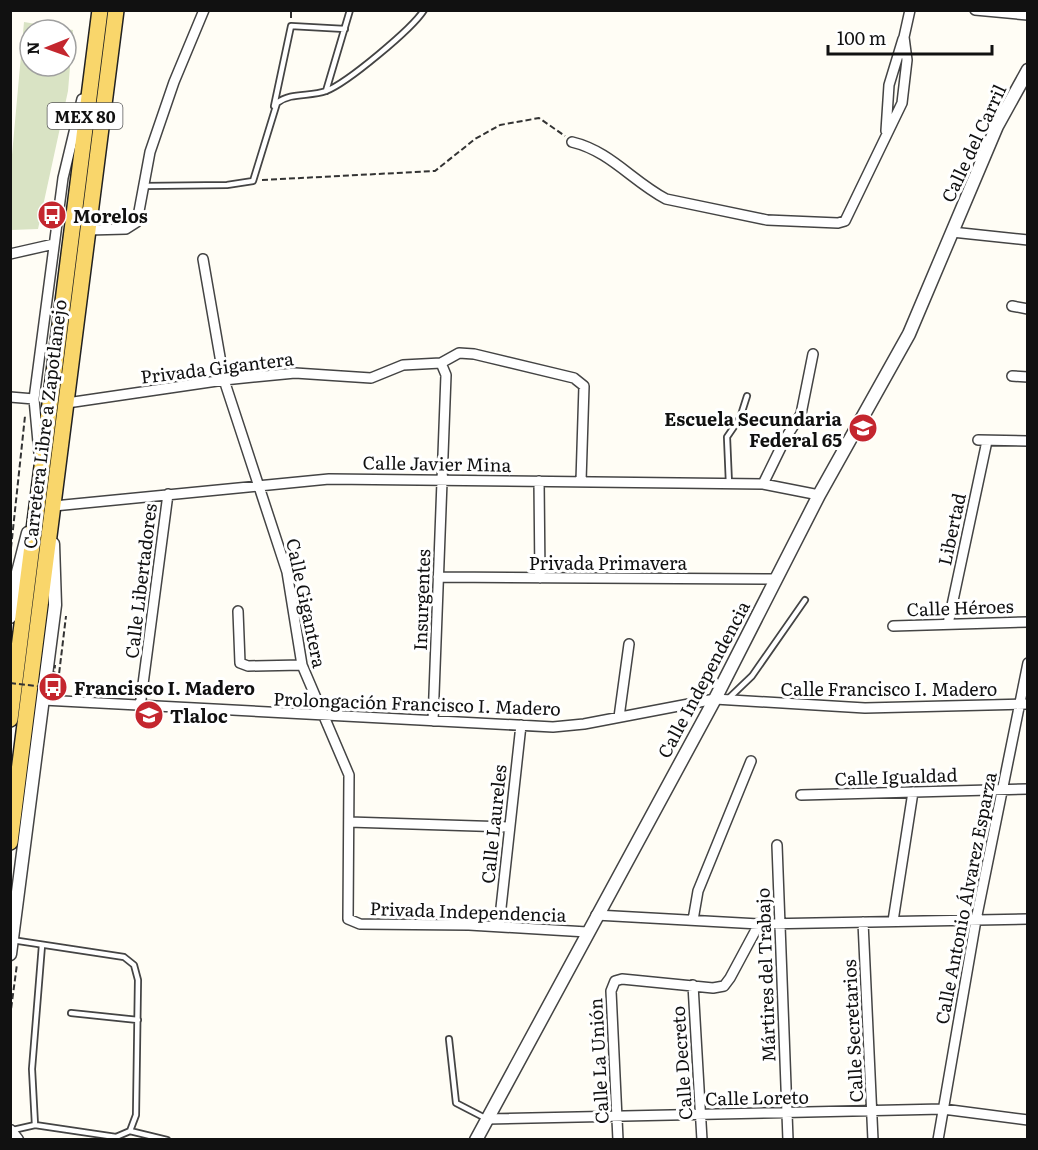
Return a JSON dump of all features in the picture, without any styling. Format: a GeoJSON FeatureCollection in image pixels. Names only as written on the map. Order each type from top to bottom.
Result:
{"type":"FeatureCollection","features":[{"type":"Feature","properties":{"kind":"main road","name":"Carretera Libre a Zapotlanejo"},"geometry":{"type":"LineString","coordinates":[[10,719],[100,10]]}},
{"type":"Feature","properties":{"kind":"main road","name":"Carretera Libre a Zapotlanejo"},"geometry":{"type":"LineString","coordinates":[[10,842],[116,10]]}},
{"type":"Feature","properties":{"kind":"street"},"geometry":{"type":"LineString","coordinates":[[88,230],[133,226],[140,214],[152,146],[174,82],[204,10]]}},
{"type":"Feature","properties":{"kind":"street"},"geometry":{"type":"LineString","coordinates":[[885,133],[889,85],[910,10]]}},
{"type":"Feature","properties":{"kind":"street"},"geometry":{"type":"LineString","coordinates":[[975,10],[1028,15]]}},
{"type":"Feature","properties":{"kind":"street"},"geometry":{"type":"LineString","coordinates":[[572,142],[592,147],[608,156],[652,191],[666,199],[767,220],[813,224],[845,221],[885,133],[902,103],[907,60],[904,37]]}},
{"type":"Feature","properties":{"kind":"street"},"geometry":{"type":"LineString","coordinates":[[10,617],[15,584],[40,480],[33,399],[63,178],[92,65]]}},
{"type":"Feature","properties":{"kind":"street","name":"Calle del Carril"},"geometry":{"type":"LineString","coordinates":[[952,232],[997,126],[1028,70]]}},
{"type":"Feature","properties":{"kind":"street"},"geometry":{"type":"LineString","coordinates":[[952,232],[1028,240]]}},
{"type":"Feature","properties":{"kind":"street","name":"Calle Independencia"},"geometry":{"type":"LineString","coordinates":[[476,1140],[596,915],[721,699],[819,495],[909,334],[952,232]]}},
{"type":"Feature","properties":{"kind":"street"},"geometry":{"type":"LineString","coordinates":[[10,254],[54,244]]}},
{"type":"Feature","properties":{"kind":"street","name":"Calle Gigantera"},"geometry":{"type":"LineString","coordinates":[[203,259],[224,380],[261,486],[287,572],[302,666],[349,775],[348,919]]}},
{"type":"Feature","properties":{"kind":"street"},"geometry":{"type":"LineString","coordinates":[[1012,306],[1028,309]]}},
{"type":"Feature","properties":{"kind":"street","name":"Privada Gigantera"},"geometry":{"type":"LineString","coordinates":[[67,403],[224,380],[295,373],[363,379],[379,376],[403,365],[441,363],[459,353],[474,354],[574,378],[584,386],[581,481]]}},
{"type":"Feature","properties":{"kind":"street"},"geometry":{"type":"LineString","coordinates":[[763,483],[785,439],[801,414],[813,354]]}},
{"type":"Feature","properties":{"kind":"street","name":"Insurgentes"},"geometry":{"type":"LineString","coordinates":[[433,721],[446,375],[441,363]]}},
{"type":"Feature","properties":{"kind":"street"},"geometry":{"type":"LineString","coordinates":[[1012,376],[1028,377]]}},
{"type":"Feature","properties":{"kind":"street"},"geometry":{"type":"LineString","coordinates":[[10,397],[33,399]]}},
{"type":"Feature","properties":{"kind":"street","name":"Libertad"},"geometry":{"type":"LineString","coordinates":[[948,624],[982,441],[1028,441]]}},
{"type":"Feature","properties":{"kind":"street","name":"Calle Javier Mina"},"geometry":{"type":"LineString","coordinates":[[53,513],[168,494],[329,479],[763,483],[819,495]]}},
{"type":"Feature","properties":{"kind":"street"},"geometry":{"type":"LineString","coordinates":[[539,481],[540,578]]}},
{"type":"Feature","properties":{"kind":"street","name":"Calle Libertadores"},"geometry":{"type":"LineString","coordinates":[[140,707],[168,494]]}},
{"type":"Feature","properties":{"kind":"street"},"geometry":{"type":"LineString","coordinates":[[10,954],[56,605],[53,513]]}},
{"type":"Feature","properties":{"kind":"street","name":"Privada Primavera"},"geometry":{"type":"LineString","coordinates":[[438,577],[777,579]]}},
{"type":"Feature","properties":{"kind":"street"},"geometry":{"type":"LineString","coordinates":[[238,611],[240,663],[249,666],[302,666]]}},
{"type":"Feature","properties":{"kind":"street","name":"Calle Héroes"},"geometry":{"type":"LineString","coordinates":[[894,626],[1028,622]]}},
{"type":"Feature","properties":{"kind":"street"},"geometry":{"type":"LineString","coordinates":[[619,717],[629,644]]}},
{"type":"Feature","properties":{"kind":"street","name":"Calle Antonio Álvarez Esparza"},"geometry":{"type":"LineString","coordinates":[[938,1140],[976,920],[1002,789],[1023,704],[1028,663]]}},
{"type":"Feature","properties":{"kind":"street","name":"Prolongación Francisco I. Madero"},"geometry":{"type":"LineString","coordinates":[[43,700],[140,707],[520,725],[584,724],[721,699]]}},
{"type":"Feature","properties":{"kind":"street","name":"Calle Francisco I. Madero"},"geometry":{"type":"LineString","coordinates":[[721,699],[865,708],[1023,704]]}},
{"type":"Feature","properties":{"kind":"street","name":"Calle Laureles"},"geometry":{"type":"LineString","coordinates":[[499,926],[520,725]]}},
{"type":"Feature","properties":{"kind":"street"},"geometry":{"type":"LineString","coordinates":[[693,920],[698,891],[751,761]]}},
{"type":"Feature","properties":{"kind":"street","name":"Calle Igualdad"},"geometry":{"type":"LineString","coordinates":[[801,795],[1028,789]]}},
{"type":"Feature","properties":{"kind":"street"},"geometry":{"type":"LineString","coordinates":[[893,921],[913,792]]}},
{"type":"Feature","properties":{"kind":"street"},"geometry":{"type":"LineString","coordinates":[[349,822],[508,827]]}},
{"type":"Feature","properties":{"kind":"street","name":"Mártires del Trabajo"},"geometry":{"type":"LineString","coordinates":[[777,845],[788,1140]]}},
{"type":"Feature","properties":{"kind":"street"},"geometry":{"type":"LineString","coordinates":[[596,915],[759,924],[1028,919]]}},
{"type":"Feature","properties":{"kind":"street","name":"Privada Independencia"},"geometry":{"type":"LineString","coordinates":[[348,919],[360,924],[499,926],[587,932]]}},
{"type":"Feature","properties":{"kind":"street","name":"Calle Secretarios"},"geometry":{"type":"LineString","coordinates":[[863,922],[873,1140]]}},
{"type":"Feature","properties":{"kind":"street"},"geometry":{"type":"LineString","coordinates":[[693,985],[713,988],[724,986],[759,924]]}},
{"type":"Feature","properties":{"kind":"street","name":"Calle La Unión"},"geometry":{"type":"LineString","coordinates":[[618,1140],[611,991],[615,981],[622,979],[693,985]]}},
{"type":"Feature","properties":{"kind":"street","name":"Calle Decreto"},"geometry":{"type":"LineString","coordinates":[[693,985],[702,1140]]}},
{"type":"Feature","properties":{"kind":"street","name":"Calle Loreto"},"geometry":{"type":"LineString","coordinates":[[487,1119],[943,1109],[1028,1120]]}},
{"type":"Feature","properties":{"kind":"street"},"geometry":{"type":"LineString","coordinates":[[10,1131],[17,1140]]}},
{"type":"Feature","properties":{"kind":"lane"},"geometry":{"type":"LineString","coordinates":[[326,91],[350,10]]}},
{"type":"Feature","properties":{"kind":"lane"},"geometry":{"type":"LineString","coordinates":[[273,108],[282,99],[326,91],[408,30],[424,10]]}},
{"type":"Feature","properties":{"kind":"lane"},"geometry":{"type":"LineString","coordinates":[[144,186],[227,185],[253,181],[273,108],[291,26],[345,29]]}},
{"type":"Feature","properties":{"kind":"lane"},"geometry":{"type":"LineString","coordinates":[[729,484],[727,437],[740,418],[747,396]]}},
{"type":"Feature","properties":{"kind":"lane"},"geometry":{"type":"LineString","coordinates":[[721,699],[752,676],[805,600]]}},
{"type":"Feature","properties":{"kind":"lane"},"geometry":{"type":"LineString","coordinates":[[12,940],[130,960],[138,980],[136,1115],[130,1131]]}},
{"type":"Feature","properties":{"kind":"lane"},"geometry":{"type":"LineString","coordinates":[[35,1125],[32,1069],[42,945]]}},
{"type":"Feature","properties":{"kind":"lane"},"geometry":{"type":"LineString","coordinates":[[71,1013],[138,1020]]}},
{"type":"Feature","properties":{"kind":"lane"},"geometry":{"type":"LineString","coordinates":[[449,1039],[456,1103],[487,1119]]}},
{"type":"Feature","properties":{"kind":"lane"},"geometry":{"type":"LineString","coordinates":[[10,1131],[35,1125],[117,1137],[130,1131],[167,1140]]}},
{"type":"Feature","properties":{"kind":"path"},"geometry":{"type":"LineString","coordinates":[[253,181],[435,171],[475,139],[500,124],[539,118],[572,142]]}},
{"type":"Feature","properties":{"kind":"path"},"geometry":{"type":"LineString","coordinates":[[10,683],[53,688],[55,665]]}},
{"type":"Feature","properties":{"kind":"green space"},"geometry":{"type":"Polygon","coordinates":[[[19,78],[69,78],[38,229],[11,230],[11,166],[19,78]]]}},
{"type":"Feature","properties":{"kind":"place","name":"Morelos"},"geometry":{"type":"Point","coordinates":[52,215]}},
{"type":"Feature","properties":{"kind":"place","name":"Escuela Secundaria Federal 65"},"geometry":{"type":"Point","coordinates":[863,428]}},
{"type":"Feature","properties":{"kind":"place","name":"Francisco I. Madero"},"geometry":{"type":"Point","coordinates":[53,687]}},
{"type":"Feature","properties":{"kind":"place","name":"Tlaloc"},"geometry":{"type":"Point","coordinates":[149,715]}}]}
